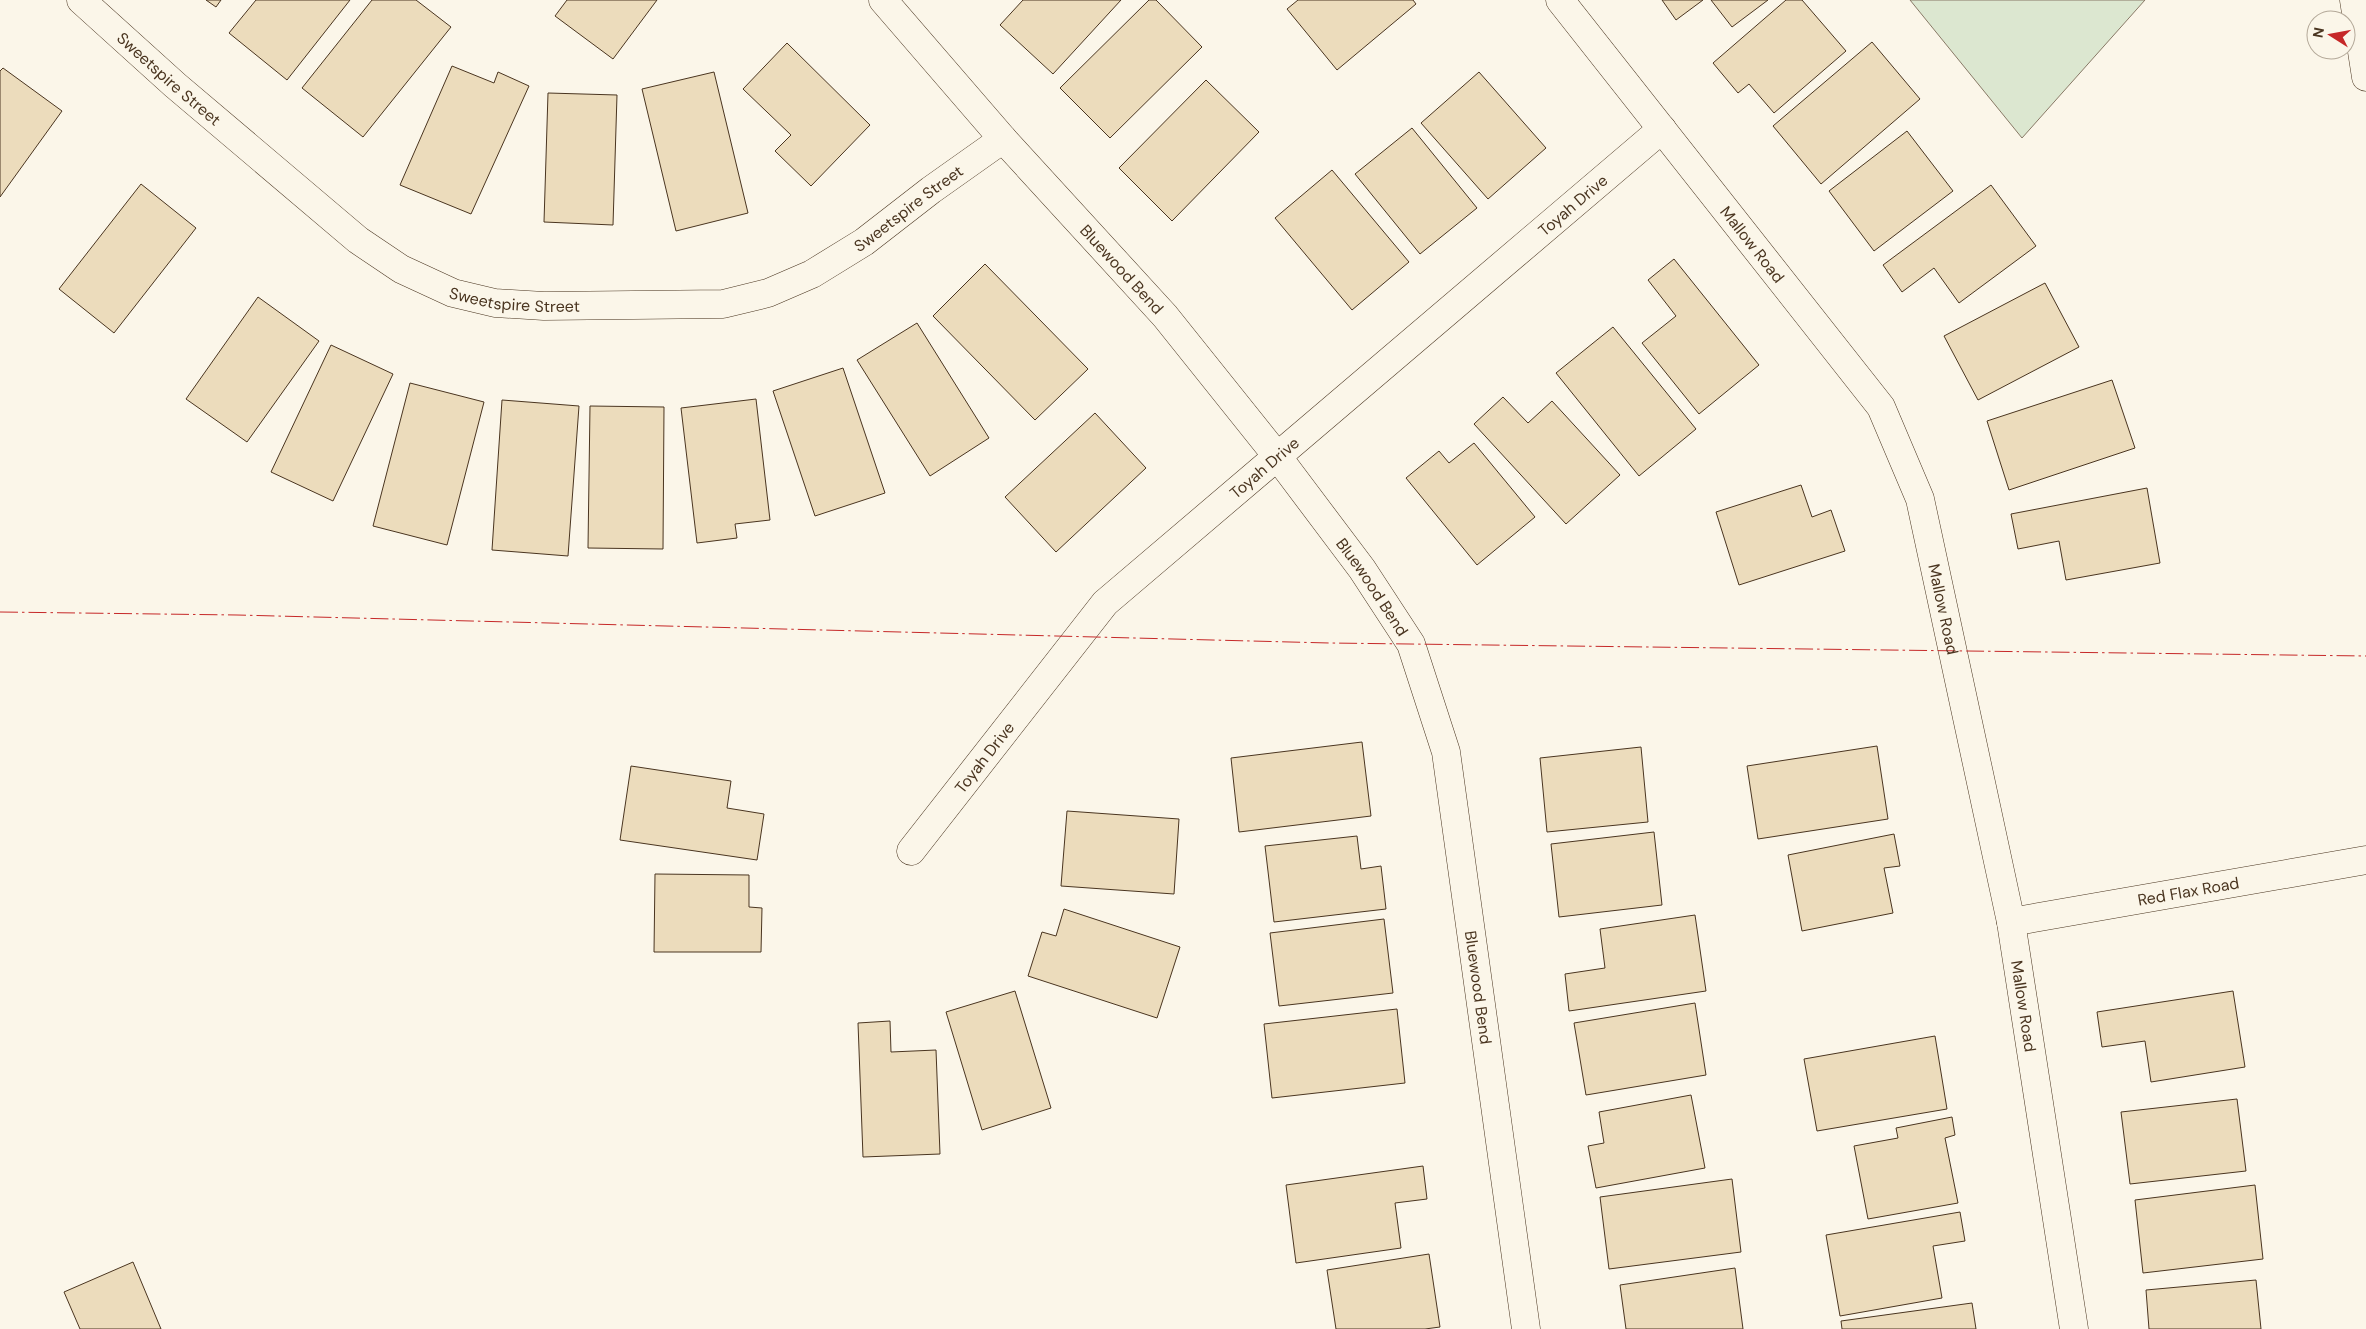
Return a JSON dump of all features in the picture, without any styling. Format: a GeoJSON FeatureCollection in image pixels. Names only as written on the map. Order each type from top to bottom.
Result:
{"type":"FeatureCollection","features":[{"type":"Feature","properties":{"kind":"street","name":"Sweetspire Street"},"geometry":{"type":"LineString","coordinates":[[80,0],[174,85],[358,240],[401,269],[418,277],[453,292],[495,303],[544,306],[723,304],[768,293],[812,274],[864,242],[1003,138]]}},
{"type":"Feature","properties":{"kind":"street","name":"Bluewood Bend"},"geometry":{"type":"LineString","coordinates":[[883,0],[1003,138],[1165,316],[1277,456],[1362,569],[1412,644],[1446,752],[1526,1329]]}},
{"type":"Feature","properties":{"kind":"street","name":"Mallow Road"},"geometry":{"type":"LineString","coordinates":[[1560,0],[1881,407],[1920,499],[2011,922],[2074,1329]]}},
{"type":"Feature","properties":{"kind":"street"},"geometry":{"type":"LineString","coordinates":[[2354,0],[2366,77]]}},
{"type":"Feature","properties":{"kind":"street","name":"Toyah Drive"},"geometry":{"type":"LineString","coordinates":[[912,851],[1105,603],[1662,129]]}},
{"type":"Feature","properties":{"kind":"street","name":"Red Flax Road"},"geometry":{"type":"LineString","coordinates":[[2011,922],[2366,860]]}},
{"type":"Feature","properties":{"kind":"green space"},"geometry":{"type":"Polygon","coordinates":[[[1910,0],[2145,0],[2022,138],[1910,0]]]}},
{"type":"Feature","properties":{"kind":"building"},"geometry":{"type":"Polygon","coordinates":[[[206,0],[221,0],[216,7],[206,0]]]}},
{"type":"Feature","properties":{"kind":"building"},"geometry":{"type":"Polygon","coordinates":[[[256,0],[350,0],[287,80],[229,33],[256,0]]]}},
{"type":"Feature","properties":{"kind":"building"},"geometry":{"type":"Polygon","coordinates":[[[372,0],[416,0],[451,27],[363,137],[302,88],[372,0]]]}},
{"type":"Feature","properties":{"kind":"building"},"geometry":{"type":"Polygon","coordinates":[[[567,0],[657,0],[613,59],[555,16],[567,0]]]}},
{"type":"Feature","properties":{"kind":"building"},"geometry":{"type":"Polygon","coordinates":[[[1023,0],[1121,0],[1053,74],[1000,25],[1023,0]]]}},
{"type":"Feature","properties":{"kind":"building"},"geometry":{"type":"Polygon","coordinates":[[[1149,0],[1156,0],[1202,47],[1110,138],[1060,88],[1149,0]]]}},
{"type":"Feature","properties":{"kind":"building"},"geometry":{"type":"Polygon","coordinates":[[[1298,0],[1413,0],[1416,4],[1337,70],[1287,9],[1298,0]]]}},
{"type":"Feature","properties":{"kind":"building"},"geometry":{"type":"Polygon","coordinates":[[[1662,0],[1703,0],[1676,20],[1662,0]]]}},
{"type":"Feature","properties":{"kind":"building"},"geometry":{"type":"Polygon","coordinates":[[[1711,0],[1768,0],[1732,27],[1711,0]]]}},
{"type":"Feature","properties":{"kind":"building"},"geometry":{"type":"Polygon","coordinates":[[[1786,0],[1802,0],[1846,51],[1774,113],[1749,84],[1738,93],[1713,63],[1786,0]]]}},
{"type":"Feature","properties":{"kind":"building"},"geometry":{"type":"Polygon","coordinates":[[[1872,42],[1920,99],[1821,184],[1773,126],[1872,42]]]}},
{"type":"Feature","properties":{"kind":"building"},"geometry":{"type":"Polygon","coordinates":[[[787,43],[870,125],[811,186],[775,151],[791,135],[743,89],[787,43]]]}},
{"type":"Feature","properties":{"kind":"building"},"geometry":{"type":"Polygon","coordinates":[[[452,66],[494,83],[498,72],[529,86],[471,214],[400,185],[452,66]]]}},
{"type":"Feature","properties":{"kind":"building"},"geometry":{"type":"Polygon","coordinates":[[[3,68],[62,111],[0,197],[0,71],[3,68]]]}},
{"type":"Feature","properties":{"kind":"building"},"geometry":{"type":"Polygon","coordinates":[[[714,72],[748,213],[676,231],[642,89],[714,72]]]}},
{"type":"Feature","properties":{"kind":"building"},"geometry":{"type":"Polygon","coordinates":[[[1479,72],[1546,148],[1488,199],[1421,123],[1479,72]]]}},
{"type":"Feature","properties":{"kind":"building"},"geometry":{"type":"Polygon","coordinates":[[[1206,80],[1259,132],[1172,221],[1119,168],[1206,80]]]}},
{"type":"Feature","properties":{"kind":"building"},"geometry":{"type":"Polygon","coordinates":[[[548,93],[617,95],[613,225],[544,222],[548,93]]]}},
{"type":"Feature","properties":{"kind":"building"},"geometry":{"type":"Polygon","coordinates":[[[1412,128],[1477,208],[1420,254],[1355,174],[1412,128]]]}},
{"type":"Feature","properties":{"kind":"building"},"geometry":{"type":"Polygon","coordinates":[[[1907,131],[1953,191],[1874,251],[1829,191],[1907,131]]]}},
{"type":"Feature","properties":{"kind":"building"},"geometry":{"type":"Polygon","coordinates":[[[1332,170],[1409,262],[1352,310],[1275,218],[1332,170]]]}},
{"type":"Feature","properties":{"kind":"building"},"geometry":{"type":"Polygon","coordinates":[[[141,184],[196,228],[114,333],[59,289],[141,184]]]}},
{"type":"Feature","properties":{"kind":"building"},"geometry":{"type":"Polygon","coordinates":[[[1991,185],[2036,246],[1959,303],[1934,268],[1902,292],[1883,265],[1991,185]]]}},
{"type":"Feature","properties":{"kind":"building"},"geometry":{"type":"Polygon","coordinates":[[[1674,259],[1759,365],[1699,414],[1642,343],[1676,316],[1648,280],[1674,259]]]}},
{"type":"Feature","properties":{"kind":"building"},"geometry":{"type":"Polygon","coordinates":[[[985,264],[1088,369],[1035,420],[933,316],[985,264]]]}},
{"type":"Feature","properties":{"kind":"building"},"geometry":{"type":"Polygon","coordinates":[[[2045,283],[2079,347],[1978,400],[1944,336],[2045,283]]]}},
{"type":"Feature","properties":{"kind":"building"},"geometry":{"type":"Polygon","coordinates":[[[258,297],[319,341],[247,442],[186,399],[258,297]]]}},
{"type":"Feature","properties":{"kind":"building"},"geometry":{"type":"Polygon","coordinates":[[[917,323],[989,438],[930,476],[857,360],[917,323]]]}},
{"type":"Feature","properties":{"kind":"building"},"geometry":{"type":"Polygon","coordinates":[[[1613,327],[1696,429],[1639,476],[1556,373],[1613,327]]]}},
{"type":"Feature","properties":{"kind":"building"},"geometry":{"type":"Polygon","coordinates":[[[331,345],[393,374],[333,501],[271,472],[331,345]]]}},
{"type":"Feature","properties":{"kind":"building"},"geometry":{"type":"Polygon","coordinates":[[[843,368],[885,493],[815,516],[773,391],[843,368]]]}},
{"type":"Feature","properties":{"kind":"building"},"geometry":{"type":"Polygon","coordinates":[[[2112,380],[2135,448],[2009,490],[1987,421],[2112,380]]]}},
{"type":"Feature","properties":{"kind":"building"},"geometry":{"type":"Polygon","coordinates":[[[410,383],[484,402],[447,545],[373,526],[410,383]]]}},
{"type":"Feature","properties":{"kind":"building"},"geometry":{"type":"Polygon","coordinates":[[[1503,397],[1528,423],[1552,401],[1620,475],[1566,524],[1474,424],[1503,397]]]}},
{"type":"Feature","properties":{"kind":"building"},"geometry":{"type":"Polygon","coordinates":[[[756,399],[770,520],[735,524],[737,538],[697,543],[681,408],[756,399]]]}},
{"type":"Feature","properties":{"kind":"building"},"geometry":{"type":"Polygon","coordinates":[[[502,400],[579,406],[568,556],[492,550],[502,400]]]}},
{"type":"Feature","properties":{"kind":"building"},"geometry":{"type":"Polygon","coordinates":[[[590,406],[664,407],[663,549],[588,548],[590,406]]]}},
{"type":"Feature","properties":{"kind":"building"},"geometry":{"type":"Polygon","coordinates":[[[1095,413],[1146,468],[1056,552],[1005,497],[1095,413]]]}},
{"type":"Feature","properties":{"kind":"building"},"geometry":{"type":"Polygon","coordinates":[[[1474,443],[1535,517],[1477,565],[1406,478],[1439,451],[1449,463],[1474,443]]]}},
{"type":"Feature","properties":{"kind":"building"},"geometry":{"type":"Polygon","coordinates":[[[1801,485],[1812,517],[1831,510],[1845,551],[1739,585],[1716,512],[1801,485]]]}},
{"type":"Feature","properties":{"kind":"building"},"geometry":{"type":"Polygon","coordinates":[[[2147,488],[2160,563],[2066,580],[2059,541],[2018,549],[2011,514],[2147,488]]]}},
{"type":"Feature","properties":{"kind":"building"},"geometry":{"type":"Polygon","coordinates":[[[1362,742],[1371,816],[1239,832],[1231,758],[1362,742]]]}},
{"type":"Feature","properties":{"kind":"building"},"geometry":{"type":"Polygon","coordinates":[[[1877,746],[1888,819],[1758,839],[1747,766],[1877,746]]]}},
{"type":"Feature","properties":{"kind":"building"},"geometry":{"type":"Polygon","coordinates":[[[1641,747],[1648,822],[1547,832],[1540,758],[1641,747]]]}},
{"type":"Feature","properties":{"kind":"building"},"geometry":{"type":"Polygon","coordinates":[[[631,766],[731,781],[727,808],[764,814],[757,860],[620,840],[631,766]]]}},
{"type":"Feature","properties":{"kind":"building"},"geometry":{"type":"Polygon","coordinates":[[[1067,811],[1179,819],[1174,894],[1061,886],[1067,811]]]}},
{"type":"Feature","properties":{"kind":"building"},"geometry":{"type":"Polygon","coordinates":[[[1654,832],[1662,905],[1559,917],[1551,844],[1654,832]]]}},
{"type":"Feature","properties":{"kind":"building"},"geometry":{"type":"Polygon","coordinates":[[[1894,834],[1900,866],[1884,868],[1893,913],[1802,931],[1788,855],[1894,834]]]}},
{"type":"Feature","properties":{"kind":"building"},"geometry":{"type":"Polygon","coordinates":[[[1357,836],[1361,869],[1381,866],[1386,909],[1274,922],[1265,846],[1357,836]]]}},
{"type":"Feature","properties":{"kind":"building"},"geometry":{"type":"Polygon","coordinates":[[[655,874],[749,875],[749,907],[762,908],[761,952],[654,952],[655,874]]]}},
{"type":"Feature","properties":{"kind":"building"},"geometry":{"type":"Polygon","coordinates":[[[1064,909],[1180,947],[1157,1018],[1028,976],[1042,932],[1056,936],[1064,909]]]}},
{"type":"Feature","properties":{"kind":"building"},"geometry":{"type":"Polygon","coordinates":[[[1695,915],[1706,991],[1569,1011],[1565,974],[1605,968],[1600,929],[1695,915]]]}},
{"type":"Feature","properties":{"kind":"building"},"geometry":{"type":"Polygon","coordinates":[[[1384,919],[1393,993],[1279,1006],[1270,933],[1384,919]]]}},
{"type":"Feature","properties":{"kind":"building"},"geometry":{"type":"Polygon","coordinates":[[[1015,991],[1051,1108],[982,1130],[946,1012],[1015,991]]]}},
{"type":"Feature","properties":{"kind":"building"},"geometry":{"type":"Polygon","coordinates":[[[2233,991],[2245,1067],[2151,1082],[2145,1041],[2102,1047],[2097,1012],[2233,991]]]}},
{"type":"Feature","properties":{"kind":"building"},"geometry":{"type":"Polygon","coordinates":[[[1695,1003],[1706,1075],[1586,1095],[1574,1023],[1695,1003]]]}},
{"type":"Feature","properties":{"kind":"building"},"geometry":{"type":"Polygon","coordinates":[[[1397,1009],[1405,1083],[1272,1098],[1264,1024],[1397,1009]]]}},
{"type":"Feature","properties":{"kind":"building"},"geometry":{"type":"Polygon","coordinates":[[[890,1021],[891,1052],[936,1050],[940,1154],[863,1157],[858,1023],[890,1021]]]}},
{"type":"Feature","properties":{"kind":"building"},"geometry":{"type":"Polygon","coordinates":[[[1935,1036],[1947,1109],[1817,1131],[1804,1059],[1935,1036]]]}},
{"type":"Feature","properties":{"kind":"building"},"geometry":{"type":"Polygon","coordinates":[[[1691,1095],[1705,1168],[1596,1188],[1588,1146],[1604,1143],[1599,1112],[1691,1095]]]}},
{"type":"Feature","properties":{"kind":"building"},"geometry":{"type":"Polygon","coordinates":[[[2237,1099],[2246,1171],[2130,1184],[2121,1112],[2237,1099]]]}},
{"type":"Feature","properties":{"kind":"building"},"geometry":{"type":"Polygon","coordinates":[[[1952,1117],[1955,1135],[1945,1138],[1958,1203],[1868,1219],[1854,1146],[1898,1138],[1896,1128],[1952,1117]]]}},
{"type":"Feature","properties":{"kind":"building"},"geometry":{"type":"Polygon","coordinates":[[[1423,1166],[1427,1199],[1395,1203],[1401,1248],[1296,1263],[1286,1185],[1423,1166]]]}},
{"type":"Feature","properties":{"kind":"building"},"geometry":{"type":"Polygon","coordinates":[[[1732,1179],[1741,1252],[1609,1269],[1600,1197],[1732,1179]]]}},
{"type":"Feature","properties":{"kind":"building"},"geometry":{"type":"Polygon","coordinates":[[[2255,1185],[2263,1259],[2143,1273],[2135,1200],[2255,1185]]]}},
{"type":"Feature","properties":{"kind":"building"},"geometry":{"type":"Polygon","coordinates":[[[1960,1212],[1965,1241],[1933,1246],[1942,1298],[1840,1316],[1826,1235],[1960,1212]]]}},
{"type":"Feature","properties":{"kind":"building"},"geometry":{"type":"Polygon","coordinates":[[[1429,1254],[1440,1327],[1425,1329],[1336,1329],[1327,1270],[1429,1254]]]}},
{"type":"Feature","properties":{"kind":"building"},"geometry":{"type":"Polygon","coordinates":[[[133,1262],[161,1329],[80,1329],[64,1292],[133,1262]]]}},
{"type":"Feature","properties":{"kind":"building"},"geometry":{"type":"Polygon","coordinates":[[[1735,1268],[1743,1329],[1626,1329],[1620,1285],[1735,1268]]]}},
{"type":"Feature","properties":{"kind":"building"},"geometry":{"type":"Polygon","coordinates":[[[2256,1280],[2261,1329],[2149,1329],[2146,1290],[2256,1280]]]}},
{"type":"Feature","properties":{"kind":"building"},"geometry":{"type":"Polygon","coordinates":[[[1972,1303],[1976,1329],[1842,1329],[1841,1321],[1972,1303]]]}},
{"type":"Feature","properties":{"kind":"power"},"geometry":{"type":"LineString","coordinates":[[0,612],[237,615],[1329,643],[2366,656]]}}]}
